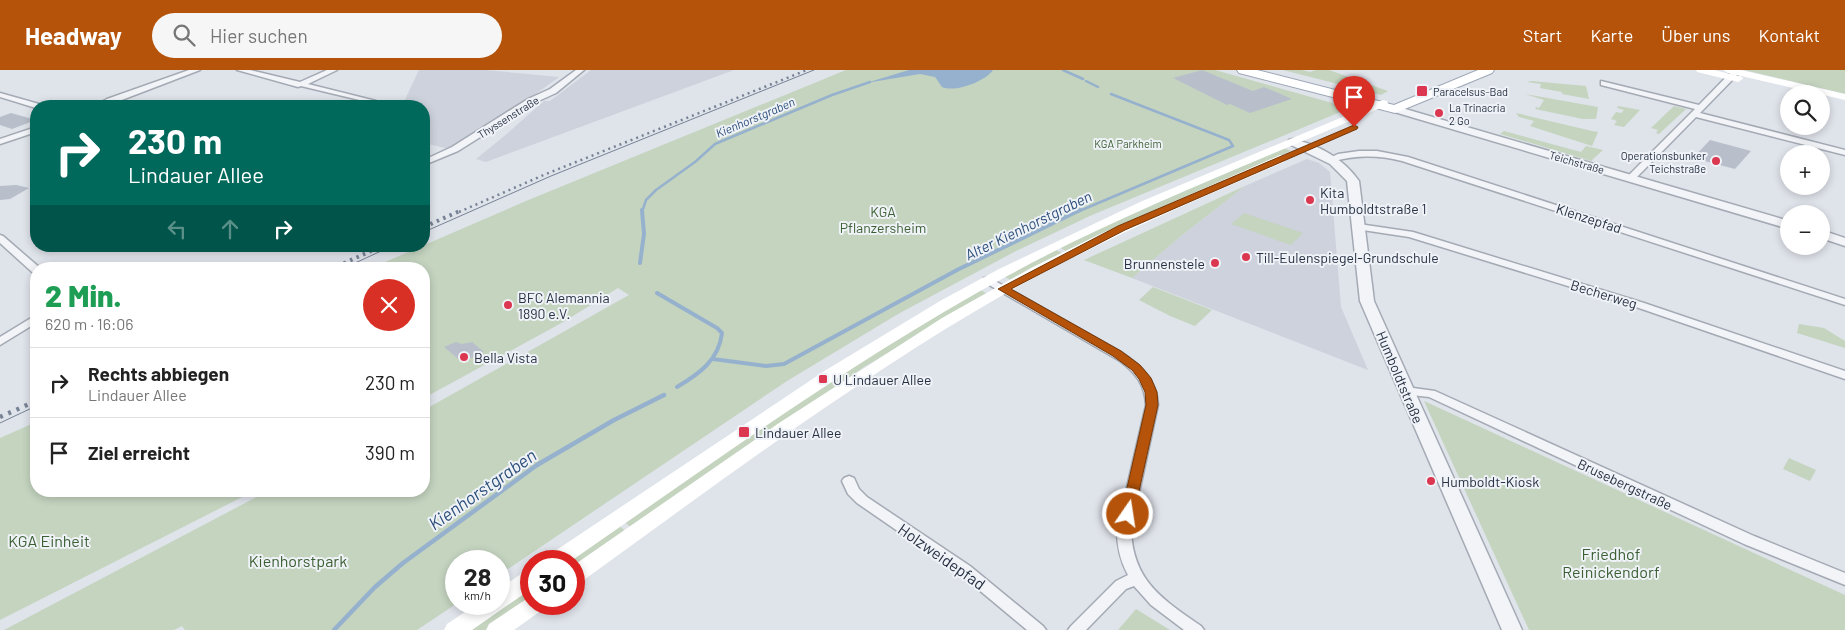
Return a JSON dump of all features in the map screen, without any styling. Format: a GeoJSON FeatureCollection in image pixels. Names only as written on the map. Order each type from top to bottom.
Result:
{"type":"FeatureCollection","features":[{"type":"Feature","properties":{"kind":"main road"},"geometry":{"type":"LineString","coordinates":[[1243,70],[1385,106]]}},
{"type":"Feature","properties":{"kind":"main road"},"geometry":{"type":"LineString","coordinates":[[1265,70],[1385,106]]}},
{"type":"Feature","properties":{"kind":"main road"},"geometry":{"type":"LineString","coordinates":[[572,550],[837,370],[995,285],[1306,148],[1385,106],[1464,70]]}},
{"type":"Feature","properties":{"kind":"main road"},"geometry":{"type":"LineString","coordinates":[[585,568],[833,393],[923,336],[1053,247],[1126,212],[1292,142],[1385,106],[1488,70]]}},
{"type":"Feature","properties":{"kind":"main road"},"geometry":{"type":"LineString","coordinates":[[1701,70],[1731,73],[1845,97]]}},
{"type":"Feature","properties":{"kind":"main road"},"geometry":{"type":"LineString","coordinates":[[1731,73],[1780,88]]}},
{"type":"Feature","properties":{"kind":"main road"},"geometry":{"type":"LineString","coordinates":[[1830,101],[1845,104]]}},
{"type":"Feature","properties":{"kind":"main road"},"geometry":{"type":"LineString","coordinates":[[497,630],[520,614]]}},
{"type":"Feature","properties":{"kind":"main road"},"geometry":{"type":"LineString","coordinates":[[455,630],[478,615]]}},
{"type":"Feature","properties":{"kind":"street"},"geometry":{"type":"LineString","coordinates":[[115,100],[196,70]]}},
{"type":"Feature","properties":{"kind":"street"},"geometry":{"type":"LineString","coordinates":[[241,70],[368,100]]}},
{"type":"Feature","properties":{"kind":"street"},"geometry":{"type":"LineString","coordinates":[[298,84],[332,70]]}},
{"type":"Feature","properties":{"kind":"street","name":"Thyssenstraße"},"geometry":{"type":"LineString","coordinates":[[430,160],[455,149],[531,101],[553,91],[580,70]]}},
{"type":"Feature","properties":{"kind":"street"},"geometry":{"type":"LineString","coordinates":[[1631,178],[1697,111],[1731,73]]}},
{"type":"Feature","properties":{"kind":"street"},"geometry":{"type":"LineString","coordinates":[[1604,83],[1845,153]]}},
{"type":"Feature","properties":{"kind":"street"},"geometry":{"type":"LineString","coordinates":[[0,95],[30,104]]}},
{"type":"Feature","properties":{"kind":"street","name":"Teichstraße"},"geometry":{"type":"LineString","coordinates":[[1385,106],[1780,222]]}},
{"type":"Feature","properties":{"kind":"street"},"geometry":{"type":"LineString","coordinates":[[0,142],[30,131]]}},
{"type":"Feature","properties":{"kind":"street","name":"Humboldtstraße"},"geometry":{"type":"LineString","coordinates":[[1292,142],[1331,159],[1344,169],[1353,181],[1367,301],[1512,630]]}},
{"type":"Feature","properties":{"kind":"street","name":"Klenzepfad"},"geometry":{"type":"LineString","coordinates":[[1331,159],[1345,154],[1361,152],[1380,153],[1405,159],[1845,302]]}},
{"type":"Feature","properties":{"kind":"street","name":"Becherweg"},"geometry":{"type":"LineString","coordinates":[[1359,227],[1410,234],[1640,305],[1845,375]]}},
{"type":"Feature","properties":{"kind":"street"},"geometry":{"type":"LineString","coordinates":[[1830,237],[1845,242]]}},
{"type":"Feature","properties":{"kind":"street"},"geometry":{"type":"LineString","coordinates":[[0,238],[30,265]]}},
{"type":"Feature","properties":{"kind":"street"},"geometry":{"type":"LineString","coordinates":[[995,285],[1123,357],[1141,373],[1148,385],[1152,405],[1123,541],[1127,559],[1136,578],[1161,606],[1196,630]]}},
{"type":"Feature","properties":{"kind":"street"},"geometry":{"type":"LineString","coordinates":[[0,342],[30,322]]}},
{"type":"Feature","properties":{"kind":"street","name":"Brusebergstraße"},"geometry":{"type":"LineString","coordinates":[[1406,391],[1431,394],[1739,536],[1845,579]]}},
{"type":"Feature","properties":{"kind":"street","name":"Holzweidepfad"},"geometry":{"type":"LineString","coordinates":[[848,481],[853,491],[862,500],[965,570],[1038,630]]}},
{"type":"Feature","properties":{"kind":"street"},"geometry":{"type":"LineString","coordinates":[[1076,630],[1121,585],[1136,578]]}},
{"type":"Feature","properties":{"kind":"shaded area"},"geometry":{"type":"Polygon","coordinates":[[[419,70],[485,70],[559,77],[511,112],[449,149],[430,144],[430,100],[405,100],[419,70]]]}},
{"type":"Feature","properties":{"kind":"shaded area"},"geometry":{"type":"Polygon","coordinates":[[[591,70],[734,70],[486,162],[476,159],[544,101],[550,101],[591,70]]]}},
{"type":"Feature","properties":{"kind":"shaded area","name":"Till-Eulenspiegel-Grundschule"},"geometry":{"type":"Polygon","coordinates":[[[1307,159],[1319,163],[1330,172],[1341,307],[1368,370],[1132,278],[1181,236],[1245,186],[1307,159]]]}},
{"type":"Feature","properties":{"kind":"green space"},"geometry":{"type":"Polygon","coordinates":[[[846,70],[1215,70],[1350,108],[1092,215],[1016,251],[898,314],[787,381],[536,550],[520,550],[520,561],[510,568],[510,550],[445,550],[445,611],[417,630],[185,630],[182,626],[174,630],[4,630],[257,497],[430,497],[430,407],[629,295],[618,288],[565,321],[430,395],[430,262],[385,262],[408,252],[430,252],[430,243],[526,201],[846,70]]]}},
{"type":"Feature","properties":{"kind":"green space"},"geometry":{"type":"Polygon","coordinates":[[[1283,70],[1310,72],[1329,70],[1388,91],[1381,95],[1283,70]]]}},
{"type":"Feature","properties":{"kind":"green space"},"geometry":{"type":"Polygon","coordinates":[[[1744,70],[1845,70],[1845,94],[1830,90],[1830,85],[1807,85],[1744,70]]]}},
{"type":"Feature","properties":{"kind":"green space"},"geometry":{"type":"Polygon","coordinates":[[[1527,82],[1586,86],[1589,99],[1540,88],[1541,84],[1527,82]]]}},
{"type":"Feature","properties":{"kind":"green space"},"geometry":{"type":"Polygon","coordinates":[[[1525,94],[1598,107],[1596,119],[1583,119],[1535,109],[1536,107],[1539,108],[1544,100],[1525,94]]]}},
{"type":"Feature","properties":{"kind":"green space"},"geometry":{"type":"Polygon","coordinates":[[[1618,106],[1640,110],[1624,127],[1614,125],[1617,121],[1611,119],[1616,112],[1621,113],[1624,110],[1617,108],[1618,106]]]}},
{"type":"Feature","properties":{"kind":"green space"},"geometry":{"type":"Polygon","coordinates":[[[1674,106],[1686,109],[1659,134],[1656,133],[1658,130],[1651,128],[1674,106]]]}},
{"type":"Feature","properties":{"kind":"green space"},"geometry":{"type":"Polygon","coordinates":[[[1516,113],[1598,132],[1592,146],[1530,126],[1534,121],[1519,117],[1516,113]]]}},
{"type":"Feature","properties":{"kind":"green space"},"geometry":{"type":"Polygon","coordinates":[[[1504,131],[1581,152],[1586,146],[1603,150],[1591,161],[1500,134],[1504,131]]]}},
{"type":"Feature","properties":{"kind":"green space"},"geometry":{"type":"Polygon","coordinates":[[[1284,148],[1291,151],[1066,251],[1059,247],[1093,230],[1284,148]]]}},
{"type":"Feature","properties":{"kind":"green space"},"geometry":{"type":"Polygon","coordinates":[[[1245,186],[1181,236],[1132,278],[1084,260],[1245,186]]]}},
{"type":"Feature","properties":{"kind":"green space"},"geometry":{"type":"Polygon","coordinates":[[[1244,213],[1303,233],[1291,245],[1231,224],[1244,213]]]}},
{"type":"Feature","properties":{"kind":"green space"},"geometry":{"type":"Polygon","coordinates":[[[1054,249],[1062,253],[1011,280],[1003,276],[1054,249]]]}},
{"type":"Feature","properties":{"kind":"green space"},"geometry":{"type":"Polygon","coordinates":[[[1153,287],[1212,310],[1195,326],[1139,300],[1153,287]]]}},
{"type":"Feature","properties":{"kind":"green space"},"geometry":{"type":"Polygon","coordinates":[[[979,289],[987,294],[864,367],[632,528],[623,521],[788,407],[979,289]]]}},
{"type":"Feature","properties":{"kind":"green space"},"geometry":{"type":"Polygon","coordinates":[[[1799,324],[1824,328],[1845,341],[1845,348],[1797,333],[1799,324]]]}},
{"type":"Feature","properties":{"kind":"green space","name":"Friedhof Reinickendorf"},"geometry":{"type":"Polygon","coordinates":[[[1424,401],[1845,595],[1845,630],[1529,630],[1424,401]]]}},
{"type":"Feature","properties":{"kind":"green space","name":"KGA Einheit"},"geometry":{"type":"Polygon","coordinates":[[[30,425],[30,497],[242,497],[0,620],[0,438],[30,425]]]}},
{"type":"Feature","properties":{"kind":"green space"},"geometry":{"type":"Polygon","coordinates":[[[1789,458],[1816,470],[1810,481],[1783,469],[1789,458]]]}},
{"type":"Feature","properties":{"kind":"green space"},"geometry":{"type":"Polygon","coordinates":[[[618,525],[627,532],[585,561],[585,550],[581,550],[618,525]]]}},
{"type":"Feature","properties":{"kind":"green space"},"geometry":{"type":"Polygon","coordinates":[[[520,592],[520,607],[510,614],[510,599],[520,592]]]}},
{"type":"Feature","properties":{"kind":"green space"},"geometry":{"type":"Polygon","coordinates":[[[1136,609],[1170,630],[1118,630],[1136,609]]]}},
{"type":"Feature","properties":{"kind":"green space"},"geometry":{"type":"Polygon","coordinates":[[[487,615],[508,615],[487,630],[466,630],[487,615]]]}},
{"type":"Feature","properties":{"kind":"water"},"geometry":{"type":"Polygon","coordinates":[[[909,70],[993,70],[977,82],[954,88],[942,87],[935,77],[920,74],[866,83],[909,70]]]}},
{"type":"Feature","properties":{"kind":"building"},"geometry":{"type":"Polygon","coordinates":[[[1202,70],[1253,91],[1264,87],[1292,99],[1250,113],[1230,104],[1227,105],[1173,78],[1202,70]]]}},
{"type":"Feature","properties":{"kind":"building"},"geometry":{"type":"Polygon","coordinates":[[[11,113],[30,118],[30,122],[12,129],[0,125],[0,117],[11,113]]]}},
{"type":"Feature","properties":{"kind":"building"},"geometry":{"type":"Polygon","coordinates":[[[1710,140],[1751,151],[1735,169],[1693,158],[1710,140]]]}},
{"type":"Feature","properties":{"kind":"building"},"geometry":{"type":"Polygon","coordinates":[[[16,185],[29,188],[10,199],[0,200],[0,186],[16,185]]]}},
{"type":"Feature","properties":{"kind":"building","name":"Bella Vista"},"geometry":{"type":"Polygon","coordinates":[[[456,342],[462,344],[472,342],[484,352],[462,362],[444,347],[456,342]]]}},
{"type":"Feature","properties":{"kind":"waterway","name":"Alter Kienhorstgraben"},"geometry":{"type":"LineString","coordinates":[[1063,70],[1083,79]]}},
{"type":"Feature","properties":{"kind":"waterway","name":"Alter Kienhorstgraben"},"geometry":{"type":"LineString","coordinates":[[1086,81],[1098,87]]}},
{"type":"Feature","properties":{"kind":"waterway","name":"Kienhorstgraben"},"geometry":{"type":"LineString","coordinates":[[642,212],[646,200],[656,190],[695,162],[715,144],[832,95],[870,82]]}},
{"type":"Feature","properties":{"kind":"waterway","name":"Alter Kienhorstgraben"},"geometry":{"type":"LineString","coordinates":[[1077,212],[1233,146],[1229,140],[1111,94]]}},
{"type":"Feature","properties":{"kind":"waterway","name":"Alter Kienhorstgraben"},"geometry":{"type":"LineString","coordinates":[[713,359],[766,366],[784,364],[957,270],[1080,210]]}},
{"type":"Feature","properties":{"kind":"waterway","name":"Kienhorstgraben"},"geometry":{"type":"LineString","coordinates":[[640,263],[644,234],[642,212]]}},
{"type":"Feature","properties":{"kind":"waterway","name":"Kienhorstgraben"},"geometry":{"type":"LineString","coordinates":[[657,293],[717,328],[722,333],[717,351],[712,359],[693,377],[677,387]]}},
{"type":"Feature","properties":{"kind":"waterway","name":"Kienhorstgraben"},"geometry":{"type":"LineString","coordinates":[[334,630],[375,587],[403,563],[537,465],[614,420],[664,395]]}},
{"type":"Feature","properties":{"kind":"tram line"},"geometry":{"type":"LineString","coordinates":[[430,229],[551,176],[814,70]]}},
{"type":"Feature","properties":{"kind":"tram line"},"geometry":{"type":"LineString","coordinates":[[357,262],[379,252]]}},
{"type":"Feature","properties":{"kind":"tram line"},"geometry":{"type":"LineString","coordinates":[[0,423],[30,409]]}},
{"type":"Feature","properties":{"kind":"railway"},"geometry":{"type":"LineString","coordinates":[[459,212],[546,174],[807,70]]}},
{"type":"Feature","properties":{"kind":"railway"},"geometry":{"type":"LineString","coordinates":[[430,224],[462,210]]}},
{"type":"Feature","properties":{"kind":"railway"},"geometry":{"type":"LineString","coordinates":[[347,262],[369,252]]}},
{"type":"Feature","properties":{"kind":"railway"},"geometry":{"type":"LineString","coordinates":[[0,417],[30,404]]}},
{"type":"Feature","properties":{"kind":"place","name":"Paracelsus-Bad"},"geometry":{"type":"Point","coordinates":[1422,91]}},
{"type":"Feature","properties":{"kind":"place","name":"La Trinacria 2 Go"},"geometry":{"type":"Point","coordinates":[1439,113]}},
{"type":"Feature","properties":{"kind":"place","name":"Operationsbunker Teichstraße"},"geometry":{"type":"Point","coordinates":[1716,161]}},
{"type":"Feature","properties":{"kind":"place","name":"Kita Humboldtstraße 1"},"geometry":{"type":"Point","coordinates":[1310,200]}},
{"type":"Feature","properties":{"kind":"place","name":"Till-Eulenspiegel-Grundschule"},"geometry":{"type":"Point","coordinates":[1246,257]}},
{"type":"Feature","properties":{"kind":"place","name":"Brunnenstele"},"geometry":{"type":"Point","coordinates":[1215,263]}},
{"type":"Feature","properties":{"kind":"place","name":"BFC Alemannia 1890 e.V."},"geometry":{"type":"Point","coordinates":[508,305]}},
{"type":"Feature","properties":{"kind":"place","name":"Bella Vista"},"geometry":{"type":"Point","coordinates":[464,357]}},
{"type":"Feature","properties":{"kind":"place","name":"U Lindauer Allee"},"geometry":{"type":"Point","coordinates":[823,379]}},
{"type":"Feature","properties":{"kind":"place","name":"Lindauer Allee"},"geometry":{"type":"Point","coordinates":[744,432]}},
{"type":"Feature","properties":{"kind":"place","name":"Humboldt-Kiosk"},"geometry":{"type":"Point","coordinates":[1431,481]}},
{"type":"Feature","properties":{"kind":"route"},"geometry":{"type":"LineString","coordinates":[[1128,514],[1152,405],[1151,392],[1145,378],[1136,367],[1117,354],[1003,289],[1122,228],[1354,127]]}},
{"type":"Feature","properties":{"kind":"park label","name":"KGA Parkheim"},"geometry":{"type":"Point","coordinates":[1128,143]}},
{"type":"Feature","properties":{"kind":"park label","name":"KGA Pflanzersheim"},"geometry":{"type":"Point","coordinates":[883,220]}},
{"type":"Feature","properties":{"kind":"park label","name":"Kienhorstpark"},"geometry":{"type":"Point","coordinates":[298,560]}}]}
